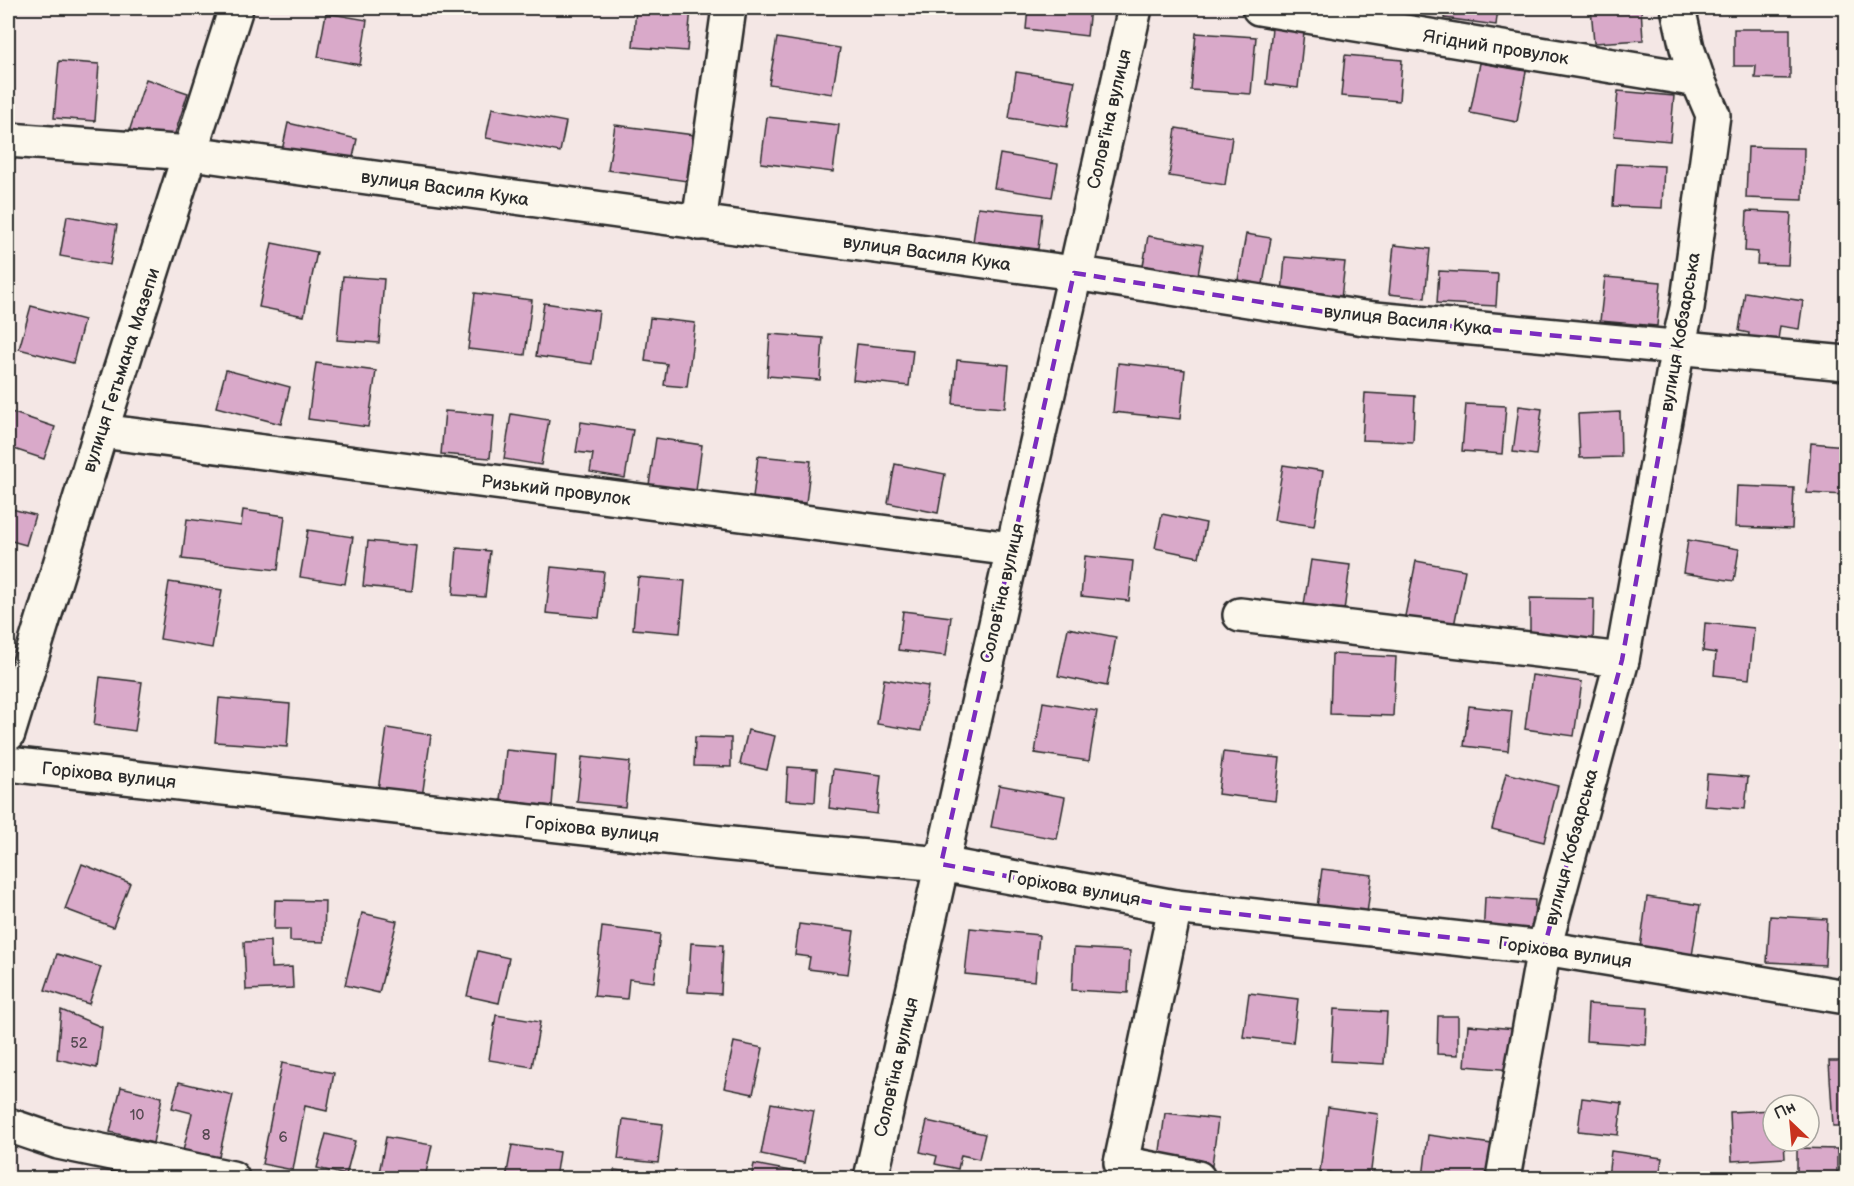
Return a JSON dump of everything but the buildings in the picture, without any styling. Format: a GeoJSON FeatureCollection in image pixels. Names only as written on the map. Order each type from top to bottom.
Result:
{"type":"FeatureCollection","features":[{"type":"Feature","properties":{"kind":"street","name":"вулиця Гетьмана Мазепи"},"geometry":{"type":"LineString","coordinates":[[8,734],[101,431],[236,8]]}},
{"type":"Feature","properties":{"kind":"street"},"geometry":{"type":"LineString","coordinates":[[699,223],[729,8]]}},
{"type":"Feature","properties":{"kind":"street","name":"Солов'їна вулиця"},"geometry":{"type":"LineString","coordinates":[[871,1179],[1135,8]]}},
{"type":"Feature","properties":{"kind":"street","name":"Ягідний провулок"},"geometry":{"type":"LineString","coordinates":[[1259,8],[1698,80]]}},
{"type":"Feature","properties":{"kind":"street","name":"вулиця Кобзарська"},"geometry":{"type":"LineString","coordinates":[[1503,1179],[1544,948],[1622,660],[1687,308],[1713,115],[1687,48],[1678,8]]}},
{"type":"Feature","properties":{"kind":"street","name":"вулиця Василя Кука"},"geometry":{"type":"LineString","coordinates":[[8,140],[191,153],[1074,273],[1364,318],[1846,363]]}},
{"type":"Feature","properties":{"kind":"street","name":"Ризький провулок"},"geometry":{"type":"LineString","coordinates":[[101,431],[1012,549]]}},
{"type":"Feature","properties":{"kind":"street"},"geometry":{"type":"LineString","coordinates":[[1240,615],[1622,660]]}},
{"type":"Feature","properties":{"kind":"street","name":"Горіхова вулиця"},"geometry":{"type":"LineString","coordinates":[[8,764],[696,840],[941,864],[1175,907],[1544,948],[1846,997]]}},
{"type":"Feature","properties":{"kind":"street"},"geometry":{"type":"LineString","coordinates":[[1175,907],[1121,1163],[1198,1179]]}},
{"type":"Feature","properties":{"kind":"street"},"geometry":{"type":"LineString","coordinates":[[8,1125],[58,1142],[232,1179]]}},
{"type":"Feature","properties":{"kind":"highlighted area"},"geometry":{"type":"Polygon","coordinates":[[[1074,273],[1364,318],[1678,347],[1622,660],[1544,948],[1175,907],[941,864],[1074,273]]]}}]}
